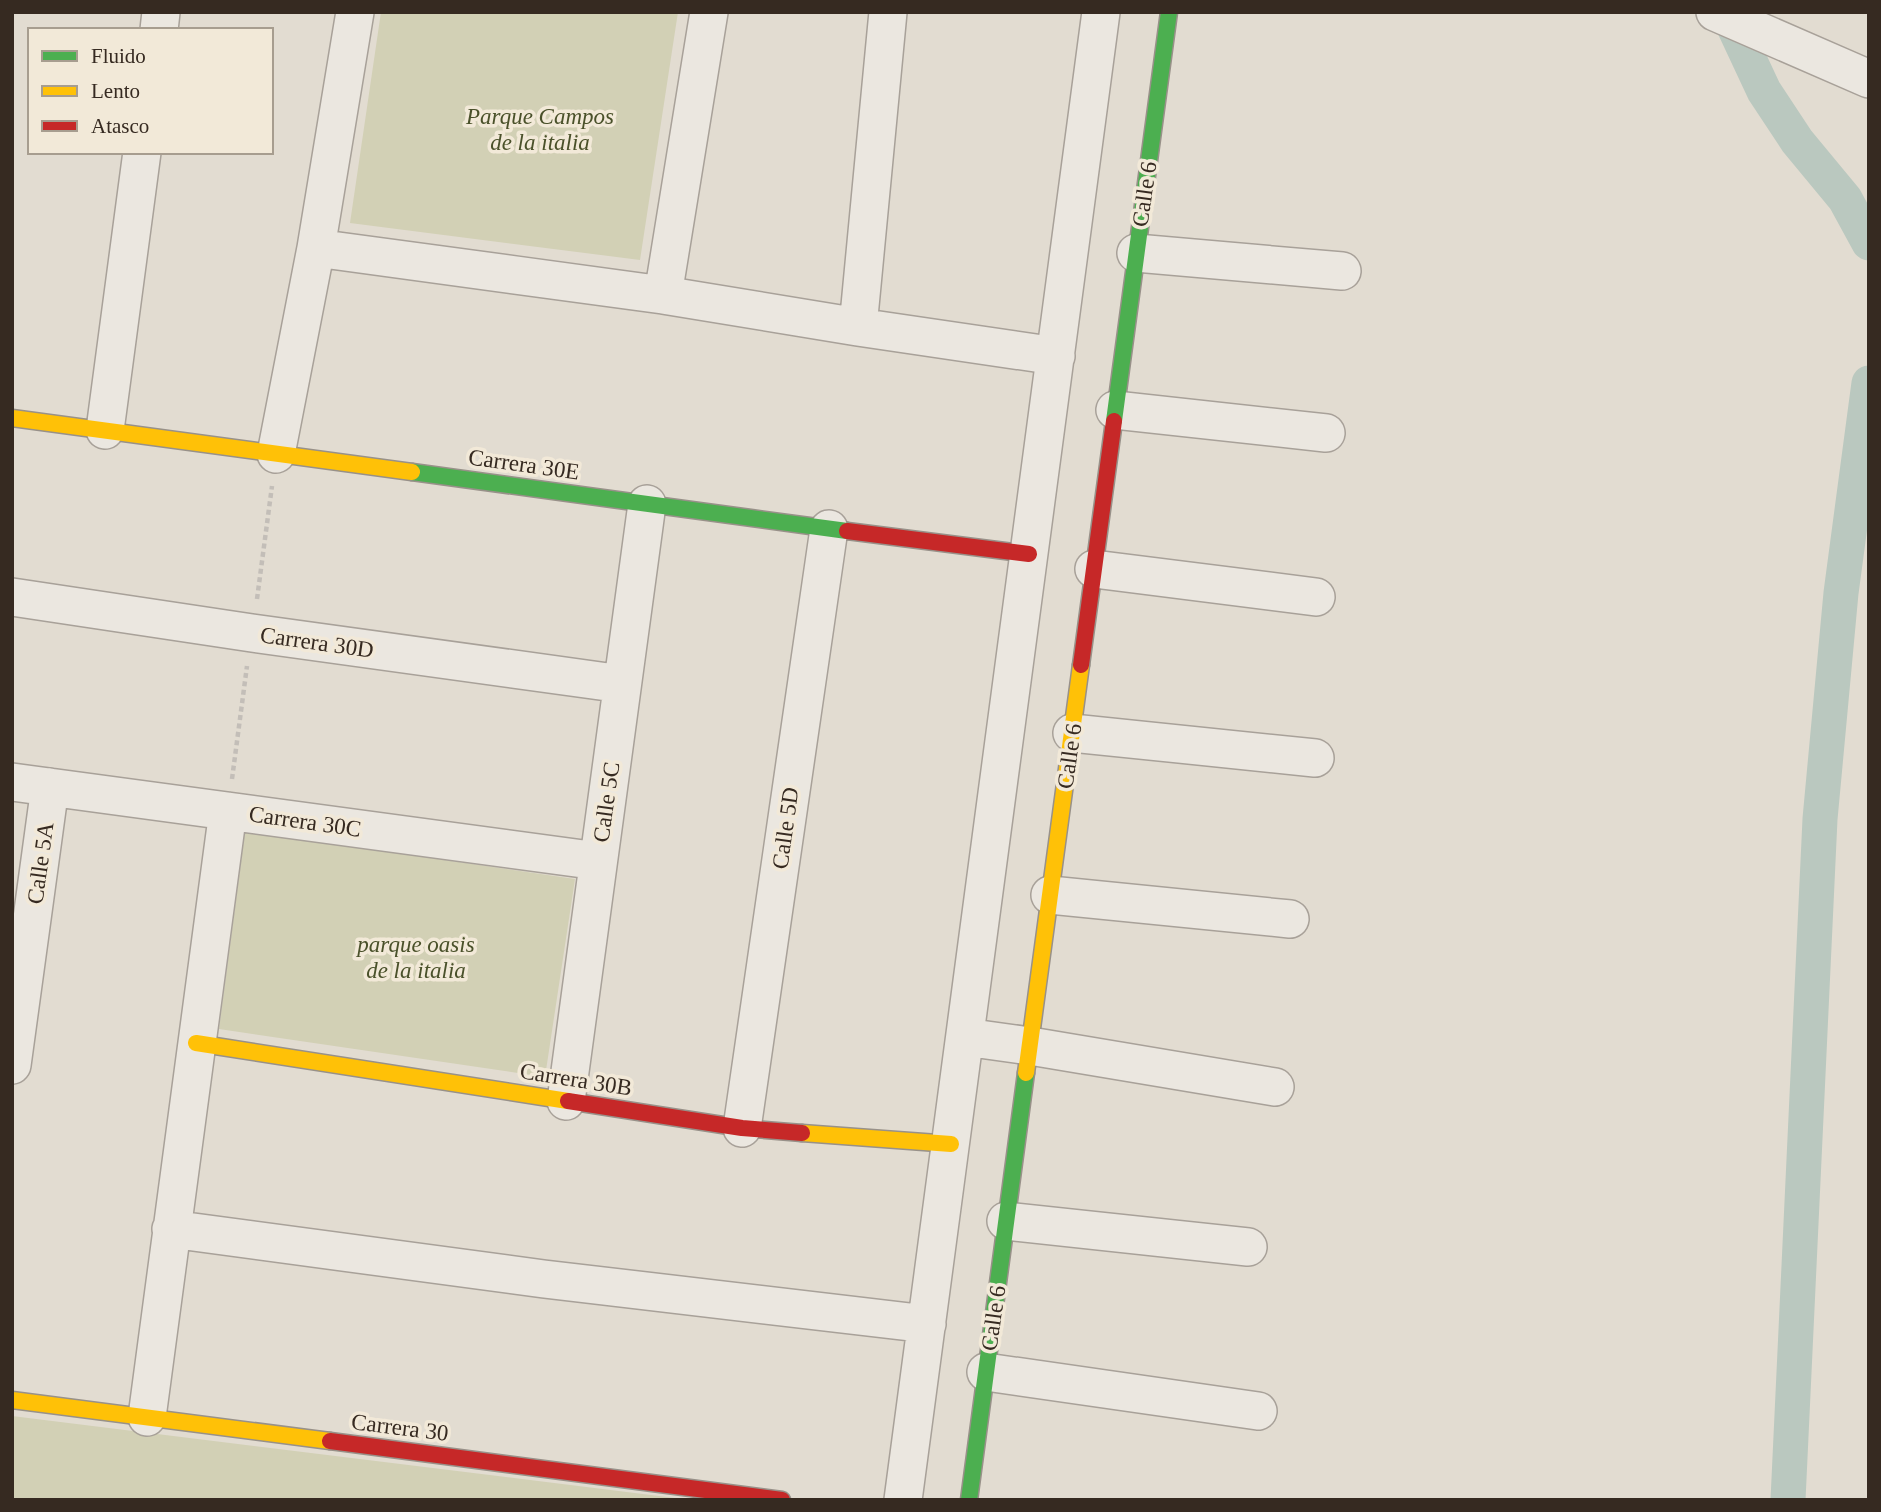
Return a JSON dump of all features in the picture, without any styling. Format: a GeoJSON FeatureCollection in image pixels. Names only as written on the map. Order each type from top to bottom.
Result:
{"type":"FeatureCollection","features":[{"type":"Feature","properties":{"kind":"street"},"geometry":{"type":"LineString","coordinates":[[276,454],[316,248],[355,12]]}},
{"type":"Feature","properties":{"kind":"street"},"geometry":{"type":"LineString","coordinates":[[663,295],[709,12]]}},
{"type":"Feature","properties":{"kind":"street"},"geometry":{"type":"LineString","coordinates":[[858,327],[888,12]]}},
{"type":"Feature","properties":{"kind":"street"},"geometry":{"type":"LineString","coordinates":[[903,1500],[1101,12]]}},
{"type":"Feature","properties":{"kind":"street","name":"Calle 6"},"geometry":{"type":"LineString","coordinates":[[969,1500],[1169,12]]}},
{"type":"Feature","properties":{"kind":"street"},"geometry":{"type":"LineString","coordinates":[[1715,12],[1869,79]]}},
{"type":"Feature","properties":{"kind":"street"},"geometry":{"type":"LineString","coordinates":[[105,430],[142,154]]}},
{"type":"Feature","properties":{"kind":"street"},"geometry":{"type":"LineString","coordinates":[[316,248],[663,295],[1056,356]]}},
{"type":"Feature","properties":{"kind":"street"},"geometry":{"type":"LineString","coordinates":[[1136,253],[1342,271]]}},
{"type":"Feature","properties":{"kind":"street"},"geometry":{"type":"LineString","coordinates":[[1115,410],[1326,433]]}},
{"type":"Feature","properties":{"kind":"street","name":"Carrera 30E"},"geometry":{"type":"LineString","coordinates":[[12,418],[1029,554]]}},
{"type":"Feature","properties":{"kind":"street","name":"Calle 5C"},"geometry":{"type":"LineString","coordinates":[[566,1101],[647,504]]}},
{"type":"Feature","properties":{"kind":"street","name":"Calle 5D"},"geometry":{"type":"LineString","coordinates":[[742,1128],[829,529]]}},
{"type":"Feature","properties":{"kind":"street"},"geometry":{"type":"LineString","coordinates":[[1094,569],[1316,597]]}},
{"type":"Feature","properties":{"kind":"street","name":"Carrera 30D"},"geometry":{"type":"LineString","coordinates":[[12,597],[622,684]]}},
{"type":"Feature","properties":{"kind":"street"},"geometry":{"type":"LineString","coordinates":[[1072,733],[1315,758]]}},
{"type":"Feature","properties":{"kind":"street","name":"Carrera 30C"},"geometry":{"type":"LineString","coordinates":[[12,782],[598,861]]}},
{"type":"Feature","properties":{"kind":"street","name":"Calle 5A"},"geometry":{"type":"LineString","coordinates":[[12,1065],[50,787]]}},
{"type":"Feature","properties":{"kind":"street"},"geometry":{"type":"LineString","coordinates":[[147,1417],[228,811]]}},
{"type":"Feature","properties":{"kind":"street"},"geometry":{"type":"LineString","coordinates":[[1050,895],[1290,919]]}},
{"type":"Feature","properties":{"kind":"street"},"geometry":{"type":"LineString","coordinates":[[965,1037],[1275,1087]]}},
{"type":"Feature","properties":{"kind":"street","name":"Carrera 30B"},"geometry":{"type":"LineString","coordinates":[[196,1043],[742,1128],[951,1144]]}},
{"type":"Feature","properties":{"kind":"street"},"geometry":{"type":"LineString","coordinates":[[1006,1221],[1248,1247]]}},
{"type":"Feature","properties":{"kind":"street"},"geometry":{"type":"LineString","coordinates":[[171,1230],[544,1279],[927,1324]]}},
{"type":"Feature","properties":{"kind":"street"},"geometry":{"type":"LineString","coordinates":[[986,1372],[1258,1411]]}},
{"type":"Feature","properties":{"kind":"street","name":"Carrera 30"},"geometry":{"type":"LineString","coordinates":[[12,1400],[699,1494],[782,1500]]}},
{"type":"Feature","properties":{"kind":"path"},"geometry":{"type":"LineString","coordinates":[[256,604],[276,454]]}},
{"type":"Feature","properties":{"kind":"path"},"geometry":{"type":"LineString","coordinates":[[228,811],[248,661]]}},
{"type":"Feature","properties":{"kind":"green space","name":"Parque Campos de la italia"},"geometry":{"type":"Polygon","coordinates":[[[381,12],[678,12],[640,260],[350,223],[381,12]]]}},
{"type":"Feature","properties":{"kind":"green space","name":"parque oasis de la italia"},"geometry":{"type":"Polygon","coordinates":[[[245,831],[575,879],[545,1077],[219,1029],[245,831]]]}},
{"type":"Feature","properties":{"kind":"green space"},"geometry":{"type":"Polygon","coordinates":[[[12,1416],[691,1500],[12,1500],[12,1416]]]}},
{"type":"Feature","properties":{"kind":"waterway"},"geometry":{"type":"LineString","coordinates":[[1730,12],[1735,29],[1764,91],[1797,141],[1845,199],[1869,243]]}},
{"type":"Feature","properties":{"kind":"waterway"},"geometry":{"type":"LineString","coordinates":[[1788,1500],[1820,819],[1841,593],[1869,383]]}},
{"type":"Feature","properties":{"kind":"traffic: fast"},"geometry":{"type":"LineString","coordinates":[[1114,421],[1169,12]]}},
{"type":"Feature","properties":{"kind":"traffic: fast"},"geometry":{"type":"LineString","coordinates":[[412,472],[847,531]]}},
{"type":"Feature","properties":{"kind":"traffic: fast"},"geometry":{"type":"LineString","coordinates":[[969,1500],[1026,1073]]}},
{"type":"Feature","properties":{"kind":"traffic: slow"},"geometry":{"type":"LineString","coordinates":[[12,418],[412,472]]}},
{"type":"Feature","properties":{"kind":"traffic: slow"},"geometry":{"type":"LineString","coordinates":[[1026,1073],[1081,665]]}},
{"type":"Feature","properties":{"kind":"traffic: slow"},"geometry":{"type":"LineString","coordinates":[[196,1043],[568,1101]]}},
{"type":"Feature","properties":{"kind":"traffic: slow"},"geometry":{"type":"LineString","coordinates":[[802,1133],[951,1144]]}},
{"type":"Feature","properties":{"kind":"traffic: slow"},"geometry":{"type":"LineString","coordinates":[[12,1400],[330,1441]]}},
{"type":"Feature","properties":{"kind":"traffic: jam"},"geometry":{"type":"LineString","coordinates":[[1081,665],[1114,421]]}},
{"type":"Feature","properties":{"kind":"traffic: jam"},"geometry":{"type":"LineString","coordinates":[[847,531],[1029,554]]}},
{"type":"Feature","properties":{"kind":"traffic: jam"},"geometry":{"type":"LineString","coordinates":[[568,1101],[742,1128],[802,1133]]}},
{"type":"Feature","properties":{"kind":"traffic: jam"},"geometry":{"type":"LineString","coordinates":[[330,1441],[782,1500]]}}]}
